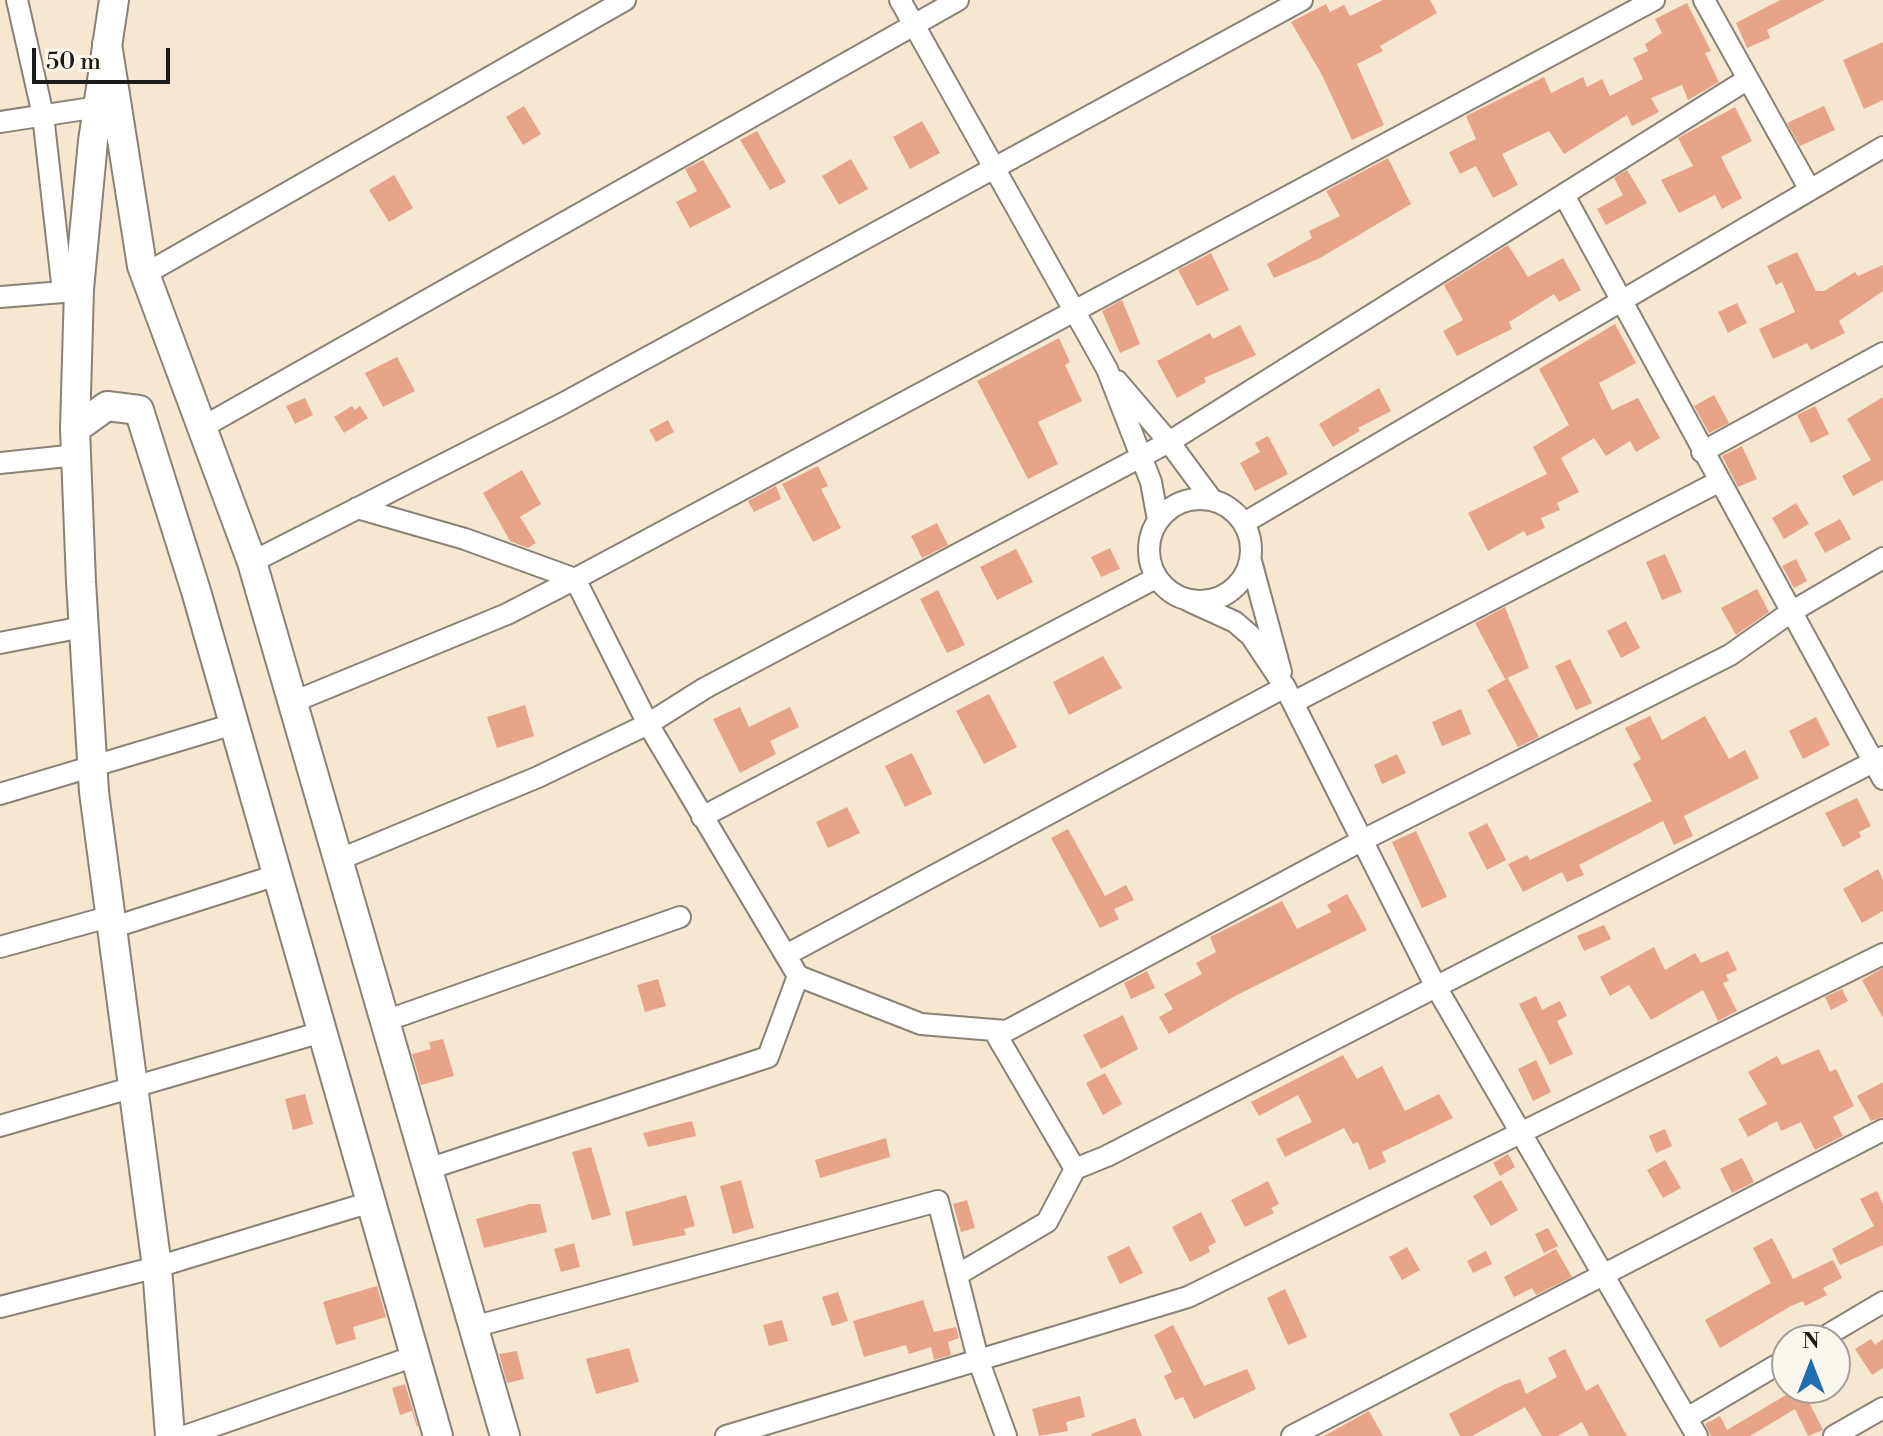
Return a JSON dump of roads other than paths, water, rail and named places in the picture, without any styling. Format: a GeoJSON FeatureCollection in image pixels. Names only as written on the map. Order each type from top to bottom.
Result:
{"type":"FeatureCollection","features":[{"type":"Feature","properties":{"kind":"main road"},"geometry":{"type":"LineString","coordinates":[[114,0],[71,290],[83,627],[92,766],[157,1267],[170,1436]]}},
{"type":"Feature","properties":{"kind":"main road"},"geometry":{"type":"LineString","coordinates":[[107,44],[145,274],[252,562],[505,1436]]}},
{"type":"Feature","properties":{"kind":"main road"},"geometry":{"type":"LineString","coordinates":[[76,442],[107,406],[139,410],[234,724],[438,1436]]}},
{"type":"Feature","properties":{"kind":"street"},"geometry":{"type":"LineString","coordinates":[[0,297],[71,290],[43,115],[17,0]]}},
{"type":"Feature","properties":{"kind":"street"},"geometry":{"type":"LineString","coordinates":[[145,274],[625,0]]}},
{"type":"Feature","properties":{"kind":"street"},"geometry":{"type":"LineString","coordinates":[[900,0],[1107,369],[1151,482],[1158,520]]}},
{"type":"Feature","properties":{"kind":"street"},"geometry":{"type":"LineString","coordinates":[[201,428],[958,0]]}},
{"type":"Feature","properties":{"kind":"street"},"geometry":{"type":"LineString","coordinates":[[252,562],[562,404],[1302,0]]}},
{"type":"Feature","properties":{"kind":"street"},"geometry":{"type":"LineString","coordinates":[[293,702],[507,614],[575,579],[1654,0]]}},
{"type":"Feature","properties":{"kind":"street"},"geometry":{"type":"LineString","coordinates":[[1704,0],[1810,190]]}},
{"type":"Feature","properties":{"kind":"street"},"geometry":{"type":"LineString","coordinates":[[338,860],[538,777],[648,724],[705,688],[1169,442],[1565,197],[1748,79]]}},
{"type":"Feature","properties":{"kind":"street"},"geometry":{"type":"LineString","coordinates":[[0,122],[98,107]]}},
{"type":"Feature","properties":{"kind":"street"},"geometry":{"type":"LineString","coordinates":[[1244,523],[1883,147]]}},
{"type":"Feature","properties":{"kind":"street"},"geometry":{"type":"LineString","coordinates":[[957,1275],[1047,1222],[1075,1169],[1107,1156],[1435,985],[1880,766],[1702,452],[1624,300],[1565,197]]}},
{"type":"Feature","properties":{"kind":"street"},"geometry":{"type":"LineString","coordinates":[[1702,452],[1883,353]]}},
{"type":"Feature","properties":{"kind":"street"},"geometry":{"type":"LineString","coordinates":[[1107,369],[1169,442],[1212,500]]}},
{"type":"Feature","properties":{"kind":"street"},"geometry":{"type":"LineString","coordinates":[[0,463],[76,442]]}},
{"type":"Feature","properties":{"kind":"street"},"geometry":{"type":"LineString","coordinates":[[786,955],[1289,694],[1720,481]]}},
{"type":"Feature","properties":{"kind":"street"},"geometry":{"type":"LineString","coordinates":[[1289,694],[1251,561],[1251,542],[1244,523],[1230,508],[1212,500],[1191,499],[1172,507],[1158,520],[1149,539],[1149,559],[1156,578],[1170,593],[1235,622],[1251,636],[1289,694],[1435,985],[1692,1427],[1771,1370]]}},
{"type":"Feature","properties":{"kind":"street"},"geometry":{"type":"LineString","coordinates":[[357,508],[465,539],[575,579],[648,724],[798,976],[921,1024],[1006,1031]]}},
{"type":"Feature","properties":{"kind":"street"},"geometry":{"type":"LineString","coordinates":[[1075,1169],[997,1036],[1361,841],[1730,655],[1791,612],[1883,558]]}},
{"type":"Feature","properties":{"kind":"street"},"geometry":{"type":"LineString","coordinates":[[1189,601],[1209,601],[1228,594],[1243,580],[1251,561]]}},
{"type":"Feature","properties":{"kind":"street"},"geometry":{"type":"LineString","coordinates":[[702,817],[1156,578]]}},
{"type":"Feature","properties":{"kind":"street"},"geometry":{"type":"LineString","coordinates":[[0,643],[83,627]]}},
{"type":"Feature","properties":{"kind":"street"},"geometry":{"type":"LineString","coordinates":[[0,794],[234,724]]}},
{"type":"Feature","properties":{"kind":"street"},"geometry":{"type":"LineString","coordinates":[[0,947],[113,921],[277,875]]}},
{"type":"Feature","properties":{"kind":"street"},"geometry":{"type":"LineString","coordinates":[[385,1021],[680,917]]}},
{"type":"Feature","properties":{"kind":"street"},"geometry":{"type":"LineString","coordinates":[[726,1436],[1188,1297],[1883,954]]}},
{"type":"Feature","properties":{"kind":"street"},"geometry":{"type":"LineString","coordinates":[[428,1169],[768,1057],[798,976]]}},
{"type":"Feature","properties":{"kind":"street"},"geometry":{"type":"LineString","coordinates":[[0,1126],[322,1032]]}},
{"type":"Feature","properties":{"kind":"street"},"geometry":{"type":"LineString","coordinates":[[1292,1436],[1602,1272],[1883,1130]]}},
{"type":"Feature","properties":{"kind":"street"},"geometry":{"type":"LineString","coordinates":[[473,1327],[938,1201],[978,1359],[1006,1436]]}},
{"type":"Feature","properties":{"kind":"street"},"geometry":{"type":"LineString","coordinates":[[0,1307],[157,1267],[371,1202]]}},
{"type":"Feature","properties":{"kind":"street"},"geometry":{"type":"LineString","coordinates":[[1846,1324],[1883,1302]]}},
{"type":"Feature","properties":{"kind":"street"},"geometry":{"type":"LineString","coordinates":[[185,1436],[415,1356]]}},
{"type":"Feature","properties":{"kind":"street"},"geometry":{"type":"LineString","coordinates":[[1834,1436],[1883,1408]]}}]}
